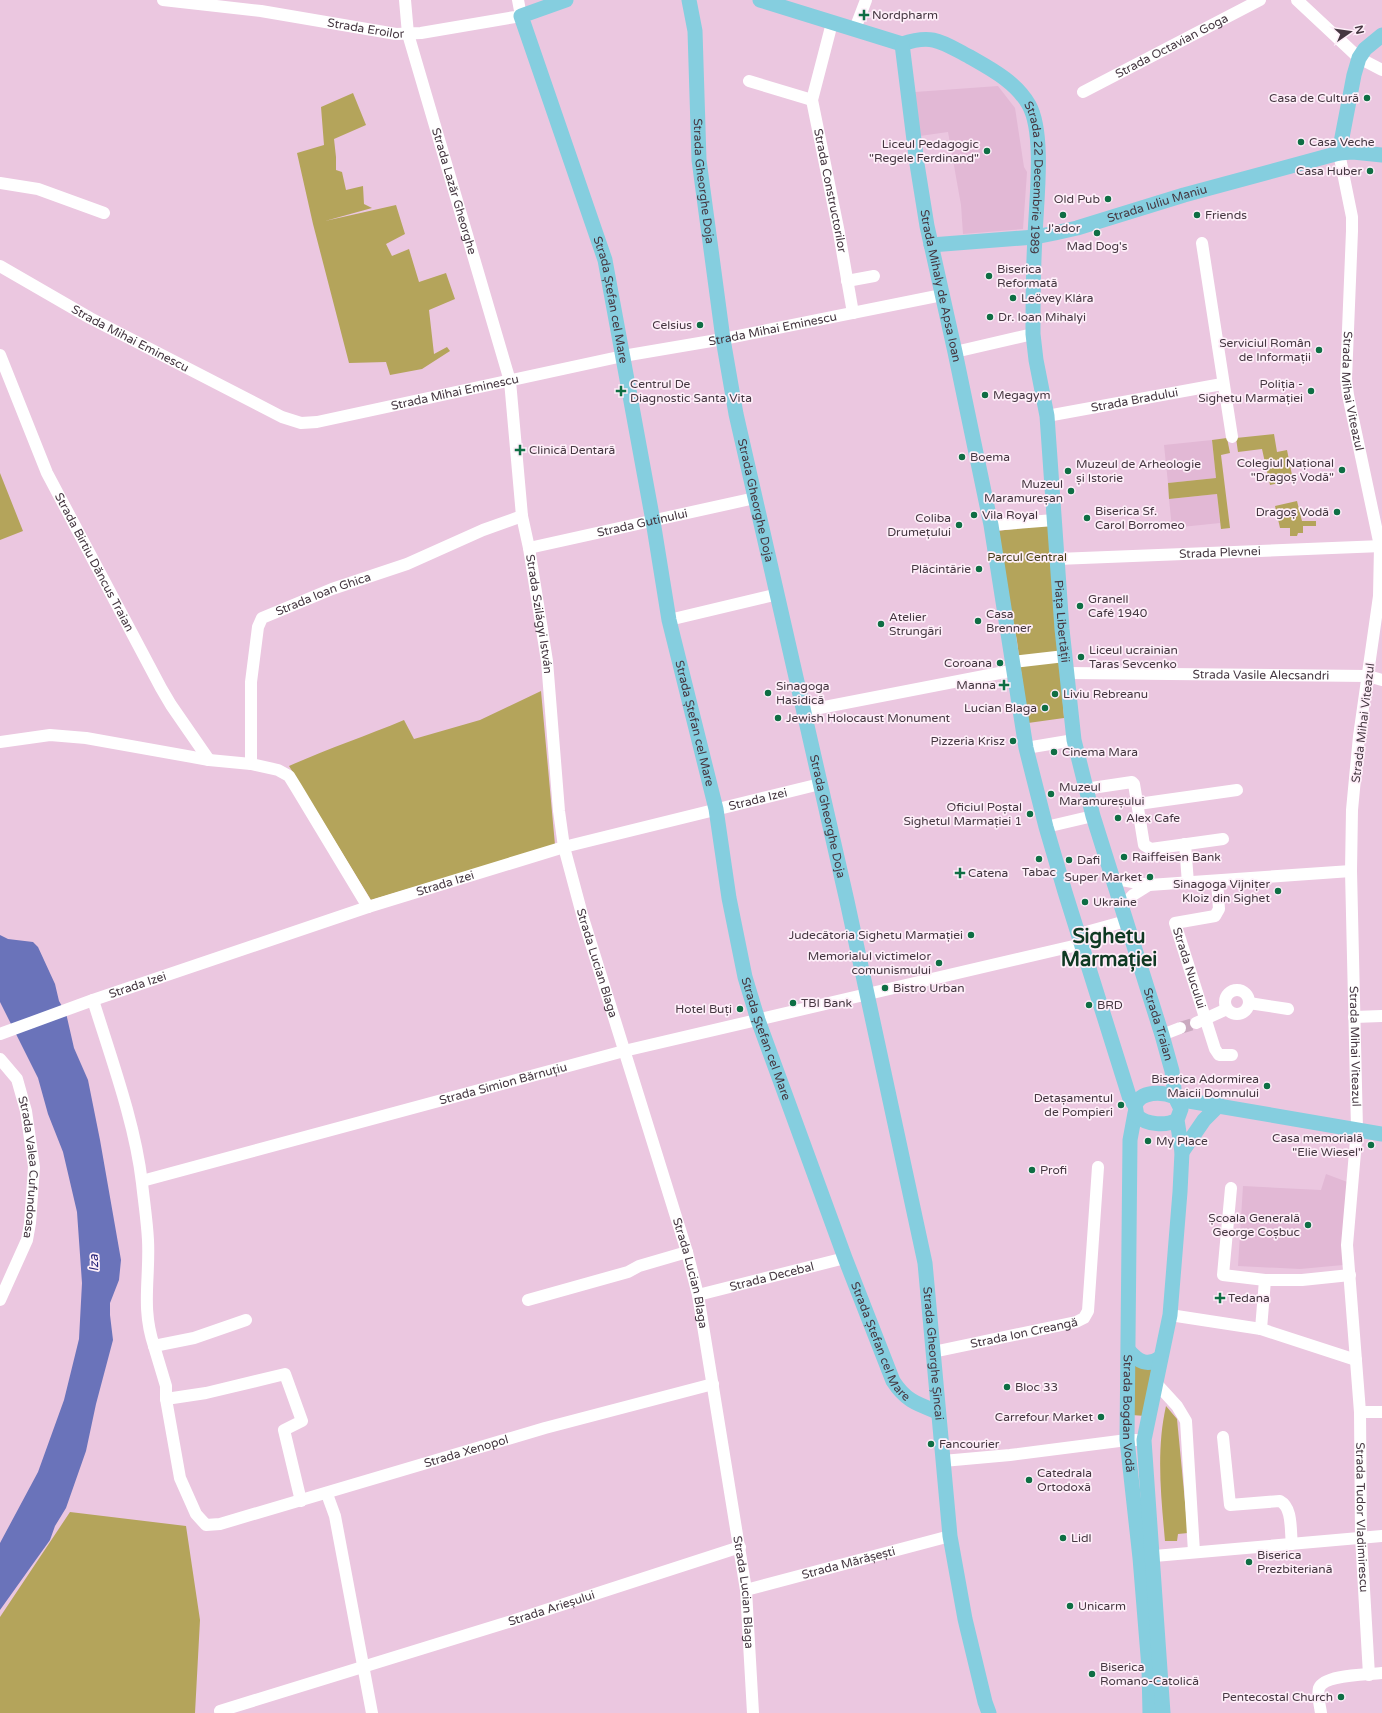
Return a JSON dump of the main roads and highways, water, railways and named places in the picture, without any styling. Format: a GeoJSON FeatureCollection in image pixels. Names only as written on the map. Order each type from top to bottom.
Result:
{"type":"FeatureCollection","features":[{"type":"Feature","properties":{"kind":"main road","name":"Strada Eroilor"},"geometry":{"type":"LineString","coordinates":[[521,16],[566,0]]}},
{"type":"Feature","properties":{"kind":"main road","name":"Strada Gheorghe Doja"},"geometry":{"type":"LineString","coordinates":[[689,0],[695,31],[699,160],[724,339],[739,428],[778,594],[867,994]]}},
{"type":"Feature","properties":{"kind":"main road"},"geometry":{"type":"LineString","coordinates":[[760,0],[902,44]]}},
{"type":"Feature","properties":{"kind":"main road","name":"Strada Ștefan cel Mare"},"geometry":{"type":"LineString","coordinates":[[521,16],[605,260],[653,521],[669,620],[716,810],[730,898],[745,977],[758,1020],[845,1258],[893,1381],[901,1393],[910,1400],[938,1412]]}},
{"type":"Feature","properties":{"kind":"main road"},"geometry":{"type":"LineString","coordinates":[[1339,153],[1354,75],[1360,58],[1365,49],[1382,35]]}},
{"type":"Feature","properties":{"kind":"main road","name":"Strada 22 Decembrie 1989"},"geometry":{"type":"LineString","coordinates":[[902,44],[915,39],[926,38],[948,45],[1007,80],[1028,104],[1036,130],[1038,147],[1033,334],[1036,360],[1047,416],[1054,520]]}},
{"type":"Feature","properties":{"kind":"main road","name":"Strada Mihaly de Apsa Ioan"},"geometry":{"type":"LineString","coordinates":[[902,44],[917,164],[930,245],[955,352],[991,525],[1026,748],[1046,827],[1130,1098],[1135,1109]]}},
{"type":"Feature","properties":{"kind":"main road","name":"Strada Iuliu Maniu"},"geometry":{"type":"LineString","coordinates":[[930,245],[1035,237],[1077,228],[1184,195],[1339,153],[1353,152],[1382,155]]}},
{"type":"Feature","properties":{"kind":"main road","name":"Piața Libertății"},"geometry":{"type":"LineString","coordinates":[[1054,520],[1065,656],[1074,740],[1085,789],[1093,816]]}},
{"type":"Feature","properties":{"kind":"main road","name":"Strada Traian"},"geometry":{"type":"LineString","coordinates":[[1093,816],[1111,878],[1162,1034],[1172,1071],[1176,1098]]}},
{"type":"Feature","properties":{"kind":"main road","name":"Strada Gheorghe Șincai"},"geometry":{"type":"LineString","coordinates":[[867,994],[925,1263],[950,1536],[965,1619],[989,1713]]}},
{"type":"Feature","properties":{"kind":"main road"},"geometry":{"type":"LineString","coordinates":[[1219,1105],[1167,1123],[1145,1122],[1137,1116],[1135,1109],[1141,1097],[1148,1094],[1164,1094],[1176,1098],[1219,1105],[1382,1134]]}},
{"type":"Feature","properties":{"kind":"main road"},"geometry":{"type":"LineString","coordinates":[[1176,1098],[1180,1109],[1178,1119]]}},
{"type":"Feature","properties":{"kind":"main road"},"geometry":{"type":"LineString","coordinates":[[1182,1152],[1200,1126],[1219,1105]]}},
{"type":"Feature","properties":{"kind":"main road","name":"Strada Bogdan Vodă"},"geometry":{"type":"LineString","coordinates":[[1135,1109],[1130,1140],[1127,1440],[1146,1557],[1163,1713]]}},
{"type":"Feature","properties":{"kind":"main road","name":"Strada Bogdan Vodă"},"geometry":{"type":"LineString","coordinates":[[1150,1713],[1144,1440],[1170,1315],[1182,1152],[1178,1119]]}},
{"type":"Feature","properties":{"kind":"main road"},"geometry":{"type":"LineString","coordinates":[[1129,1351],[1137,1360],[1146,1363],[1154,1362],[1160,1358]]}},
{"type":"Feature","properties":{"kind":"water","name":"Iza"},"geometry":{"type":"Polygon","coordinates":[[[0,935],[8,939],[33,942],[38,947],[55,984],[59,1001],[66,1013],[74,1048],[88,1080],[121,1260],[119,1280],[110,1303],[113,1340],[96,1404],[86,1451],[66,1508],[55,1526],[50,1540],[0,1610],[0,1543],[38,1472],[64,1400],[79,1339],[82,1283],[77,1212],[63,1152],[48,1114],[38,1078],[0,1002],[0,935]]]}},
{"type":"Feature","properties":{"kind":"tunnel"},"geometry":{"type":"LineString","coordinates":[[1180,1028],[1196,1023]]}},
{"type":"Feature","properties":{"kind":"place","name":"Nordpharm"},"geometry":{"type":"Point","coordinates":[864,15]}},
{"type":"Feature","properties":{"kind":"place","name":"Casa de Cultură"},"geometry":{"type":"Point","coordinates":[1367,98]}},
{"type":"Feature","properties":{"kind":"place","name":"Casa Veche"},"geometry":{"type":"Point","coordinates":[1301,142]}},
{"type":"Feature","properties":{"kind":"place","name":"Liceul Pedagogic \"Regele Ferdinand\""},"geometry":{"type":"Point","coordinates":[987,151]}},
{"type":"Feature","properties":{"kind":"place","name":"Casa Huber"},"geometry":{"type":"Point","coordinates":[1370,171]}},
{"type":"Feature","properties":{"kind":"place","name":"Old Pub"},"geometry":{"type":"Point","coordinates":[1108,199]}},
{"type":"Feature","properties":{"kind":"place","name":"J'ador"},"geometry":{"type":"Point","coordinates":[1063,215]}},
{"type":"Feature","properties":{"kind":"place","name":"Friends"},"geometry":{"type":"Point","coordinates":[1197,215]}},
{"type":"Feature","properties":{"kind":"place","name":"Mad Dog's"},"geometry":{"type":"Point","coordinates":[1097,233]}},
{"type":"Feature","properties":{"kind":"place","name":"Biserica Reformată"},"geometry":{"type":"Point","coordinates":[989,276]}},
{"type":"Feature","properties":{"kind":"place","name":"Leövey Klára"},"geometry":{"type":"Point","coordinates":[1013,298]}},
{"type":"Feature","properties":{"kind":"place","name":"Dr. Ioan Mihalyi"},"geometry":{"type":"Point","coordinates":[990,317]}},
{"type":"Feature","properties":{"kind":"place","name":"Celsius"},"geometry":{"type":"Point","coordinates":[700,325]}},
{"type":"Feature","properties":{"kind":"place","name":"Serviciul Român de Informații"},"geometry":{"type":"Point","coordinates":[1319,350]}},
{"type":"Feature","properties":{"kind":"place","name":"Centrul De Diagnostic Santa Vita"},"geometry":{"type":"Point","coordinates":[621,391]}},
{"type":"Feature","properties":{"kind":"place","name":"Poliția - Sighetu Marmației"},"geometry":{"type":"Point","coordinates":[1311,391]}},
{"type":"Feature","properties":{"kind":"place","name":"Megagym"},"geometry":{"type":"Point","coordinates":[985,395]}},
{"type":"Feature","properties":{"kind":"place","name":"Clinică Dentară"},"geometry":{"type":"Point","coordinates":[520,450]}},
{"type":"Feature","properties":{"kind":"place","name":"Boema"},"geometry":{"type":"Point","coordinates":[962,457]}},
{"type":"Feature","properties":{"kind":"place","name":"Colegiul Național \"Dragoș Vodă\""},"geometry":{"type":"Point","coordinates":[1342,470]}},
{"type":"Feature","properties":{"kind":"place","name":"Muzeul de Arheologie și Istorie"},"geometry":{"type":"Point","coordinates":[1068,471]}},
{"type":"Feature","properties":{"kind":"place","name":"Muzeul Maramureșan"},"geometry":{"type":"Point","coordinates":[1071,491]}},
{"type":"Feature","properties":{"kind":"place","name":"Dragoș Vodă"},"geometry":{"type":"Point","coordinates":[1337,512]}},
{"type":"Feature","properties":{"kind":"place","name":"Vila Royal"},"geometry":{"type":"Point","coordinates":[974,515]}},
{"type":"Feature","properties":{"kind":"place","name":"Biserica Sf. Carol Borromeo"},"geometry":{"type":"Point","coordinates":[1087,518]}},
{"type":"Feature","properties":{"kind":"place","name":"Coliba Drumețului"},"geometry":{"type":"Point","coordinates":[959,525]}},
{"type":"Feature","properties":{"kind":"place","name":"Plăcintărie"},"geometry":{"type":"Point","coordinates":[979,569]}},
{"type":"Feature","properties":{"kind":"place","name":"Granell Café 1940"},"geometry":{"type":"Point","coordinates":[1080,606]}},
{"type":"Feature","properties":{"kind":"place","name":"Casa Brenner"},"geometry":{"type":"Point","coordinates":[978,621]}},
{"type":"Feature","properties":{"kind":"place","name":"Atelier Strungări"},"geometry":{"type":"Point","coordinates":[881,624]}},
{"type":"Feature","properties":{"kind":"place","name":"Liceul ucrainian Taras Sevcenko"},"geometry":{"type":"Point","coordinates":[1081,657]}},
{"type":"Feature","properties":{"kind":"place","name":"Coroana"},"geometry":{"type":"Point","coordinates":[1000,663]}},
{"type":"Feature","properties":{"kind":"place","name":"Manna"},"geometry":{"type":"Point","coordinates":[1004,685]}},
{"type":"Feature","properties":{"kind":"place","name":"Sinagoga Hasidică"},"geometry":{"type":"Point","coordinates":[768,693]}},
{"type":"Feature","properties":{"kind":"place","name":"Liviu Rebreanu"},"geometry":{"type":"Point","coordinates":[1055,694]}},
{"type":"Feature","properties":{"kind":"place","name":"Lucian Blaga"},"geometry":{"type":"Point","coordinates":[1045,708]}},
{"type":"Feature","properties":{"kind":"place","name":"Jewish Holocaust Monument"},"geometry":{"type":"Point","coordinates":[778,718]}},
{"type":"Feature","properties":{"kind":"place","name":"Pizzeria Krisz"},"geometry":{"type":"Point","coordinates":[1013,741]}},
{"type":"Feature","properties":{"kind":"place","name":"Cinema Mara"},"geometry":{"type":"Point","coordinates":[1054,752]}},
{"type":"Feature","properties":{"kind":"place","name":"Muzeul Maramureșului"},"geometry":{"type":"Point","coordinates":[1051,794]}},
{"type":"Feature","properties":{"kind":"place","name":"Oficiul Poștal Sighetul Marmației 1"},"geometry":{"type":"Point","coordinates":[1030,814]}},
{"type":"Feature","properties":{"kind":"place","name":"Alex Cafe"},"geometry":{"type":"Point","coordinates":[1118,818]}},
{"type":"Feature","properties":{"kind":"place","name":"Raiffeisen Bank"},"geometry":{"type":"Point","coordinates":[1124,857]}},
{"type":"Feature","properties":{"kind":"place","name":"Tabac"},"geometry":{"type":"Point","coordinates":[1039,859]}},
{"type":"Feature","properties":{"kind":"place","name":"Dafi"},"geometry":{"type":"Point","coordinates":[1069,860]}},
{"type":"Feature","properties":{"kind":"place","name":"Catena"},"geometry":{"type":"Point","coordinates":[960,873]}},
{"type":"Feature","properties":{"kind":"place","name":"Super Market"},"geometry":{"type":"Point","coordinates":[1150,877]}},
{"type":"Feature","properties":{"kind":"place","name":"Sinagoga Vijnițer Kloiz din Sighet"},"geometry":{"type":"Point","coordinates":[1278,891]}},
{"type":"Feature","properties":{"kind":"place","name":"Ukraine"},"geometry":{"type":"Point","coordinates":[1085,902]}},
{"type":"Feature","properties":{"kind":"place","name":"Judecătoria Sighetu Marmației"},"geometry":{"type":"Point","coordinates":[971,935]}},
{"type":"Feature","properties":{"kind":"place","name":"Memorialul victimelor comunismului"},"geometry":{"type":"Point","coordinates":[939,963]}},
{"type":"Feature","properties":{"kind":"place","name":"Bistro Urban"},"geometry":{"type":"Point","coordinates":[885,988]}},
{"type":"Feature","properties":{"kind":"place","name":"TBI Bank"},"geometry":{"type":"Point","coordinates":[793,1003]}},
{"type":"Feature","properties":{"kind":"place","name":"BRD"},"geometry":{"type":"Point","coordinates":[1089,1005]}},
{"type":"Feature","properties":{"kind":"place","name":"Hotel Buți"},"geometry":{"type":"Point","coordinates":[740,1009]}},
{"type":"Feature","properties":{"kind":"place","name":"Biserica Adormirea Maicii Domnului"},"geometry":{"type":"Point","coordinates":[1267,1086]}},
{"type":"Feature","properties":{"kind":"place","name":"Detașamentul de Pompieri"},"geometry":{"type":"Point","coordinates":[1121,1105]}},
{"type":"Feature","properties":{"kind":"place","name":"My Place"},"geometry":{"type":"Point","coordinates":[1148,1141]}},
{"type":"Feature","properties":{"kind":"place","name":"Casa memorială \"Elie Wiesel\""},"geometry":{"type":"Point","coordinates":[1371,1145]}},
{"type":"Feature","properties":{"kind":"place","name":"Profi"},"geometry":{"type":"Point","coordinates":[1032,1170]}},
{"type":"Feature","properties":{"kind":"place","name":"Școala Generală George Coșbuc"},"geometry":{"type":"Point","coordinates":[1308,1225]}},
{"type":"Feature","properties":{"kind":"place","name":"Tedana"},"geometry":{"type":"Point","coordinates":[1220,1298]}},
{"type":"Feature","properties":{"kind":"place","name":"Bloc 33"},"geometry":{"type":"Point","coordinates":[1007,1387]}},
{"type":"Feature","properties":{"kind":"place","name":"Carrefour Market"},"geometry":{"type":"Point","coordinates":[1101,1417]}},
{"type":"Feature","properties":{"kind":"place","name":"Fancourier"},"geometry":{"type":"Point","coordinates":[931,1444]}},
{"type":"Feature","properties":{"kind":"place","name":"Catedrala Ortodoxă"},"geometry":{"type":"Point","coordinates":[1029,1480]}},
{"type":"Feature","properties":{"kind":"place","name":"Lidl"},"geometry":{"type":"Point","coordinates":[1063,1538]}},
{"type":"Feature","properties":{"kind":"place","name":"Biserica Prezbiteriană"},"geometry":{"type":"Point","coordinates":[1249,1562]}},
{"type":"Feature","properties":{"kind":"place","name":"Unicarm"},"geometry":{"type":"Point","coordinates":[1070,1606]}},
{"type":"Feature","properties":{"kind":"place","name":"Biserica Romano-Catolică"},"geometry":{"type":"Point","coordinates":[1092,1674]}},
{"type":"Feature","properties":{"kind":"place","name":"Pentecostal Church"},"geometry":{"type":"Point","coordinates":[1341,1697]}},
{"type":"Feature","properties":{"kind":"district","name":"Sighetu Marmației"},"geometry":{"type":"Point","coordinates":[1109,948]}},
{"type":"Feature","properties":{"kind":"park label","name":"Parcul Central"},"geometry":{"type":"Point","coordinates":[1027,557]}}]}
